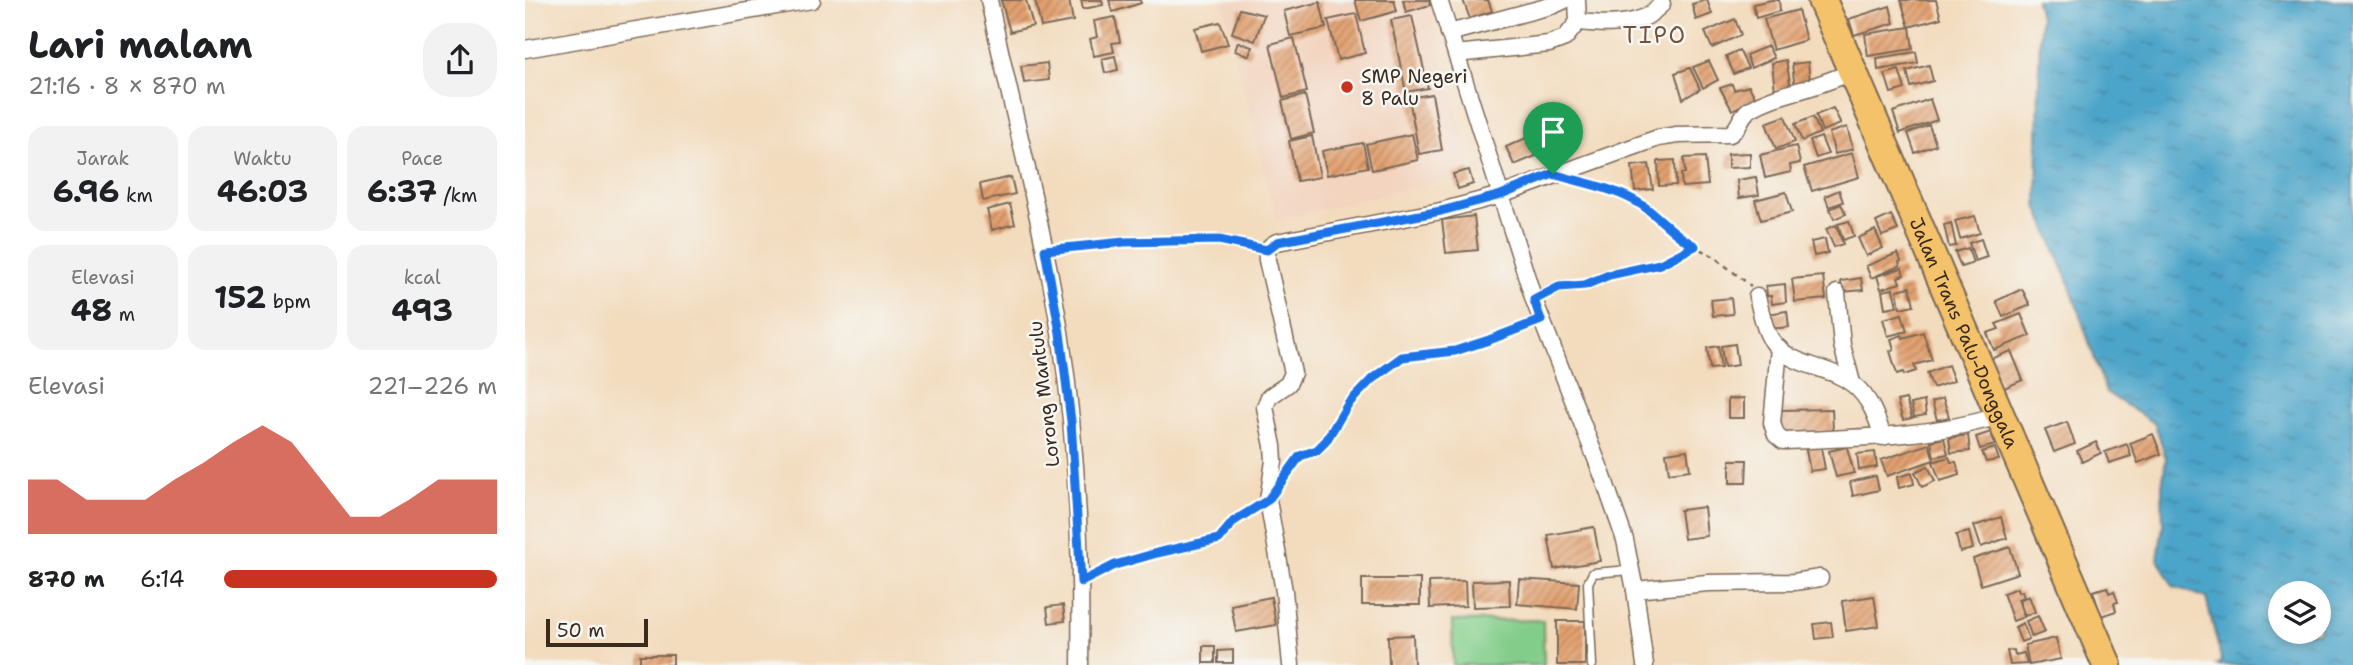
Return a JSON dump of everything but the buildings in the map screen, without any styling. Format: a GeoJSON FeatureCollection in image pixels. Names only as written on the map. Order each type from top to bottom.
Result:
{"type":"FeatureCollection","features":[{"type":"Feature","properties":{"kind":"highway","name":"Jalan Trans Palu-Donggala"},"geometry":{"type":"LineString","coordinates":[[1822,0],[2107,665]]}},
{"type":"Feature","properties":{"kind":"street"},"geometry":{"type":"LineString","coordinates":[[525,49],[812,0]]}},
{"type":"Feature","properties":{"kind":"street","name":"Lorong Mantulu"},"geometry":{"type":"LineString","coordinates":[[989,0],[1045,250],[1060,333],[1071,421],[1081,582],[1080,665]]}},
{"type":"Feature","properties":{"kind":"street"},"geometry":{"type":"LineString","coordinates":[[1439,0],[1534,300],[1625,540],[1645,665]]}},
{"type":"Feature","properties":{"kind":"street"},"geometry":{"type":"LineString","coordinates":[[1449,33],[1565,0]]}},
{"type":"Feature","properties":{"kind":"street"},"geometry":{"type":"LineString","coordinates":[[1456,54],[1549,44],[1565,38],[1578,22],[1577,0]]}},
{"type":"Feature","properties":{"kind":"street"},"geometry":{"type":"LineString","coordinates":[[1578,22],[1629,22],[1645,18],[1662,4]]}},
{"type":"Feature","properties":{"kind":"street"},"geometry":{"type":"LineString","coordinates":[[1291,665],[1284,591],[1268,500],[1273,446],[1266,404],[1272,394],[1288,384],[1293,373],[1267,250],[1277,242],[1441,211],[1501,195],[1658,138],[1730,134],[1750,109],[1781,94],[1853,72]]}},
{"type":"Feature","properties":{"kind":"street"},"geometry":{"type":"LineString","coordinates":[[1837,293],[1842,345],[1852,383],[1870,405],[1883,437]]}},
{"type":"Feature","properties":{"kind":"street"},"geometry":{"type":"LineString","coordinates":[[1757,297],[1766,328],[1779,348],[1789,357],[1852,383]]}},
{"type":"Feature","properties":{"kind":"street"},"geometry":{"type":"LineString","coordinates":[[1779,348],[1772,423],[1780,440],[1883,437],[1948,429],[1999,416]]}},
{"type":"Feature","properties":{"kind":"street"},"geometry":{"type":"LineString","coordinates":[[1635,590],[1708,583],[1794,582],[1820,578]]}},
{"type":"Feature","properties":{"kind":"lane"},"geometry":{"type":"LineString","coordinates":[[1592,665],[1588,583],[1593,573],[1631,570]]}},
{"type":"Feature","properties":{"kind":"path"},"geometry":{"type":"LineString","coordinates":[[1553,174],[1630,197],[1654,214],[1683,241],[1713,256],[1755,290],[1757,297]]}},
{"type":"Feature","properties":{"kind":"path"},"geometry":{"type":"LineString","coordinates":[[1045,250],[1124,242],[1219,240],[1267,250]]}},
{"type":"Feature","properties":{"kind":"path"},"geometry":{"type":"LineString","coordinates":[[1534,300],[1559,287],[1585,285],[1609,275],[1660,264],[1695,246]]}},
{"type":"Feature","properties":{"kind":"path"},"geometry":{"type":"LineString","coordinates":[[1081,582],[1115,565],[1219,539],[1234,521],[1268,500],[1300,456],[1317,450],[1326,441],[1348,404],[1372,379],[1402,357],[1455,351],[1541,320]]}},
{"type":"Feature","properties":{"kind":"shaded area","name":"SMP Negeri 8 Palu"},"geometry":{"type":"Polygon","coordinates":[[[1222,0],[1429,0],[1472,173],[1276,221],[1222,0]]]}},
{"type":"Feature","properties":{"kind":"green space"},"geometry":{"type":"Polygon","coordinates":[[[1543,620],[1544,665],[1453,665],[1452,621],[1543,620]]]}},
{"type":"Feature","properties":{"kind":"water"},"geometry":{"type":"Polygon","coordinates":[[[2036,0],[2353,0],[2353,665],[2217,665],[2222,662],[2206,598],[2173,586],[2158,559],[2163,524],[2162,486],[2166,458],[2155,424],[2106,392],[2069,283],[2037,206],[2040,17],[2036,0]]]}},
{"type":"Feature","properties":{"kind":"place","name":"SMP Negeri 8 Palu"},"geometry":{"type":"Point","coordinates":[1347,87]}},
{"type":"Feature","properties":{"kind":"district","name":"TIPO"},"geometry":{"type":"Point","coordinates":[1655,35]}},
{"type":"Feature","properties":{"kind":"route"},"geometry":{"type":"LineString","coordinates":[[1553,174],[1630,197],[1654,214],[1683,241],[1695,246],[1660,264],[1609,275],[1585,285],[1559,287],[1534,300],[1541,320],[1489,340],[1455,351],[1402,357],[1372,379],[1348,404],[1326,441],[1317,450],[1300,456],[1268,500],[1234,521],[1219,539],[1115,565],[1081,582],[1071,421],[1060,333],[1045,250],[1124,242],[1219,240],[1267,250],[1277,242],[1441,211],[1501,195],[1553,174]]}}]}
